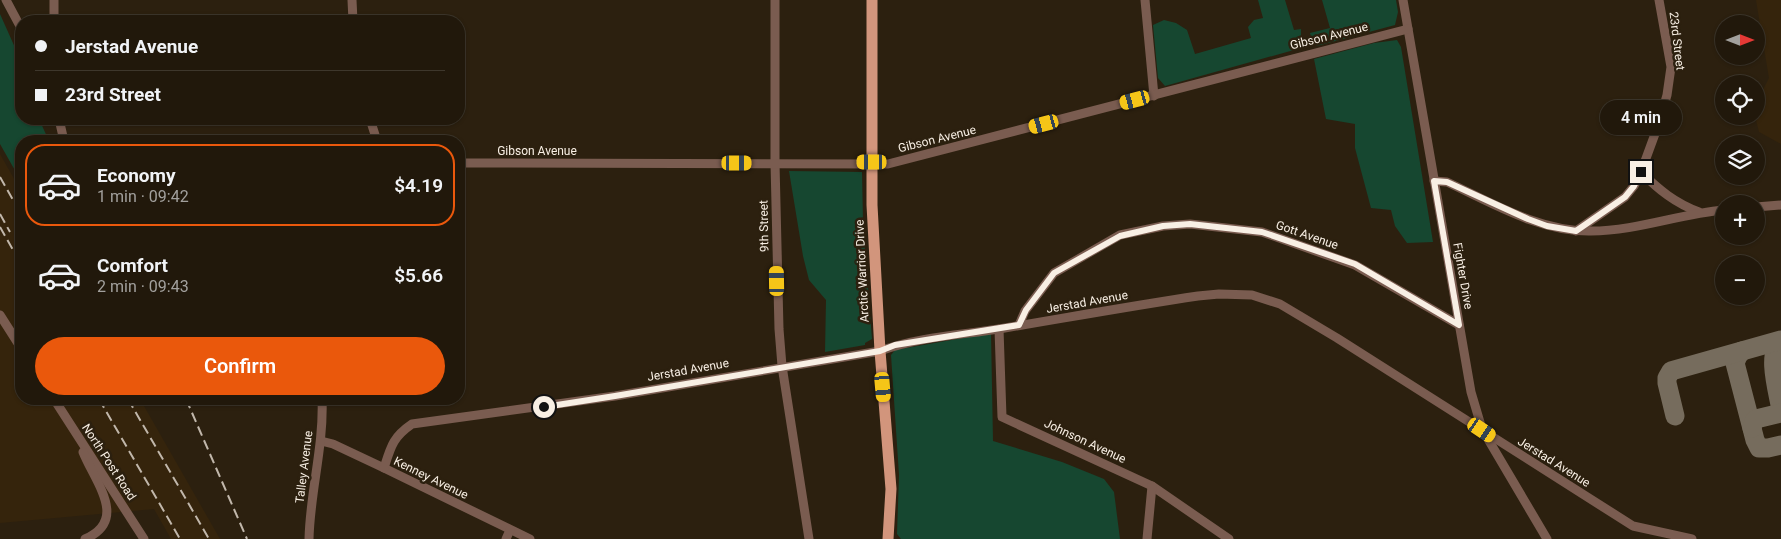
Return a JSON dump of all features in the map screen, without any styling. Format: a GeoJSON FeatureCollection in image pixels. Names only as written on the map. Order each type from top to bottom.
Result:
{"type":"FeatureCollection","features":[{"type":"Feature","properties":{"kind":"main road","name":"Arctic Warrior Drive"},"geometry":{"type":"LineString","coordinates":[[872,0],[872,205],[880,351],[891,488],[888,539]]}},
{"type":"Feature","properties":{"kind":"street"},"geometry":{"type":"LineString","coordinates":[[6,0],[15,17]]}},
{"type":"Feature","properties":{"kind":"street"},"geometry":{"type":"LineString","coordinates":[[54,0],[54,15]]}},
{"type":"Feature","properties":{"kind":"street"},"geometry":{"type":"LineString","coordinates":[[352,0],[352,15]]}},
{"type":"Feature","properties":{"kind":"street","name":"9th Street"},"geometry":{"type":"LineString","coordinates":[[775,0],[775,163],[778,301],[782,366],[809,539]]}},
{"type":"Feature","properties":{"kind":"street"},"geometry":{"type":"LineString","coordinates":[[1145,0],[1154,96]]}},
{"type":"Feature","properties":{"kind":"street","name":"Fighter Drive"},"geometry":{"type":"LineString","coordinates":[[1403,0],[1471,392],[1482,430],[1548,539]]}},
{"type":"Feature","properties":{"kind":"street","name":"23rd Street"},"geometry":{"type":"LineString","coordinates":[[1576,231],[1625,197],[1634,186],[1641,172],[1667,95],[1671,67],[1659,0]]}},
{"type":"Feature","properties":{"kind":"street","name":"Gibson Avenue"},"geometry":{"type":"LineString","coordinates":[[465,163],[872,162],[888,164],[1408,29]]}},
{"type":"Feature","properties":{"kind":"street"},"geometry":{"type":"LineString","coordinates":[[1641,172],[1679,204],[1699,212]]}},
{"type":"Feature","properties":{"kind":"street"},"geometry":{"type":"LineString","coordinates":[[1434,181],[1447,182],[1547,226],[1576,231],[1607,230],[1699,212],[1715,211]]}},
{"type":"Feature","properties":{"kind":"street"},"geometry":{"type":"LineString","coordinates":[[1765,206],[1781,205]]}},
{"type":"Feature","properties":{"kind":"street","name":"Gott Avenue"},"geometry":{"type":"LineString","coordinates":[[1019,325],[1026,310],[1054,273],[1120,236],[1163,226],[1190,224],[1262,232],[1355,264],[1459,325]]}},
{"type":"Feature","properties":{"kind":"street","name":"Jerstad Avenue"},"geometry":{"type":"LineString","coordinates":[[384,468],[392,441],[400,432],[412,424],[615,396],[782,366],[880,351],[895,345],[959,334],[1198,296],[1252,295],[1280,304],[1633,526],[1692,539]]}},
{"type":"Feature","properties":{"kind":"street"},"geometry":{"type":"LineString","coordinates":[[1,320],[15,340]]}},
{"type":"Feature","properties":{"kind":"street","name":"Johnson Avenue"},"geometry":{"type":"LineString","coordinates":[[999,329],[1002,417],[1152,486],[1229,539]]}},
{"type":"Feature","properties":{"kind":"street","name":"North Post Road"},"geometry":{"type":"LineString","coordinates":[[58,405],[144,539]]}},
{"type":"Feature","properties":{"kind":"street","name":"Talley Avenue"},"geometry":{"type":"LineString","coordinates":[[309,539],[321,441],[322,405]]}},
{"type":"Feature","properties":{"kind":"street"},"geometry":{"type":"LineString","coordinates":[[76,433],[90,469],[106,500],[108,512],[102,530],[85,539]]}},
{"type":"Feature","properties":{"kind":"street","name":"Kenney Avenue"},"geometry":{"type":"LineString","coordinates":[[321,441],[333,444],[530,539]]}},
{"type":"Feature","properties":{"kind":"street"},"geometry":{"type":"LineString","coordinates":[[1146,539],[1152,486]]}},
{"type":"Feature","properties":{"kind":"street"},"geometry":{"type":"LineString","coordinates":[[506,539],[510,530]]}},
{"type":"Feature","properties":{"kind":"shaded area"},"geometry":{"type":"Polygon","coordinates":[[[1756,0],[1781,0],[1781,144],[1759,132],[1757,125],[1765,125],[1765,86],[1769,78],[1765,54],[1765,15],[1758,15],[1756,0]]]}},
{"type":"Feature","properties":{"kind":"shaded area"},"geometry":{"type":"Polygon","coordinates":[[[0,154],[15,180],[15,405],[143,405],[220,539],[171,539],[154,509],[0,523],[0,154]]]}},
{"type":"Feature","properties":{"kind":"green space"},"geometry":{"type":"Polygon","coordinates":[[[1258,0],[1285,0],[1294,30],[1301,29],[1301,48],[1165,86],[1158,78],[1153,25],[1164,20],[1176,23],[1187,30],[1195,54],[1251,38],[1248,27],[1254,20],[1263,18],[1258,0]]]}},
{"type":"Feature","properties":{"kind":"green space"},"geometry":{"type":"Polygon","coordinates":[[[1322,0],[1396,0],[1398,12],[1395,25],[1317,46],[1312,41],[1310,33],[1330,28],[1322,0]]]}},
{"type":"Feature","properties":{"kind":"green space"},"geometry":{"type":"Polygon","coordinates":[[[0,14],[15,48],[15,125],[42,125],[46,135],[15,135],[15,170],[0,144],[0,14]]]}},
{"type":"Feature","properties":{"kind":"green space"},"geometry":{"type":"Polygon","coordinates":[[[1397,40],[1401,47],[1433,242],[1407,243],[1395,226],[1391,210],[1371,208],[1355,148],[1355,124],[1326,119],[1314,59],[1374,43],[1397,40]]]}},
{"type":"Feature","properties":{"kind":"green space"},"geometry":{"type":"Polygon","coordinates":[[[789,171],[862,172],[863,222],[872,339],[865,343],[865,345],[825,352],[826,300],[809,280],[803,256],[789,171]]]}},
{"type":"Feature","properties":{"kind":"green space"},"geometry":{"type":"Polygon","coordinates":[[[991,333],[993,441],[1062,462],[1104,479],[1114,492],[1120,539],[901,539],[897,534],[899,475],[891,355],[895,350],[991,333]]]}},
{"type":"Feature","properties":{"kind":"taxiway"},"geometry":{"type":"LineString","coordinates":[[1675,416],[1667,383],[1667,378],[1671,371],[1781,340]]}},
{"type":"Feature","properties":{"kind":"taxiway"},"geometry":{"type":"LineString","coordinates":[[1781,341],[1774,354],[1774,373],[1781,410]]}},
{"type":"Feature","properties":{"kind":"taxiway"},"geometry":{"type":"LineString","coordinates":[[1742,351],[1735,363],[1755,440],[1759,448],[1781,445]]}},
{"type":"Feature","properties":{"kind":"taxiway"},"geometry":{"type":"LineString","coordinates":[[1752,428],[1756,419],[1781,413]]}},
{"type":"Feature","properties":{"kind":"railway"},"geometry":{"type":"LineString","coordinates":[[0,177],[15,203]]}},
{"type":"Feature","properties":{"kind":"railway"},"geometry":{"type":"LineString","coordinates":[[0,214],[10,232]]}},
{"type":"Feature","properties":{"kind":"railway"},"geometry":{"type":"LineString","coordinates":[[0,227],[15,253]]}},
{"type":"Feature","properties":{"kind":"railway"},"geometry":{"type":"LineString","coordinates":[[102,405],[180,539]]}},
{"type":"Feature","properties":{"kind":"railway"},"geometry":{"type":"LineString","coordinates":[[131,405],[209,539]]}},
{"type":"Feature","properties":{"kind":"railway"},"geometry":{"type":"LineString","coordinates":[[189,405],[247,539]]}},
{"type":"Feature","properties":{"kind":"route"},"geometry":{"type":"LineString","coordinates":[[544,407],[880,351],[895,345],[1019,325],[1026,310],[1054,273],[1120,236],[1163,226],[1190,224],[1262,232],[1355,264],[1459,325],[1434,181],[1447,182],[1547,226],[1576,231],[1625,197],[1634,186],[1641,172]]}}]}
